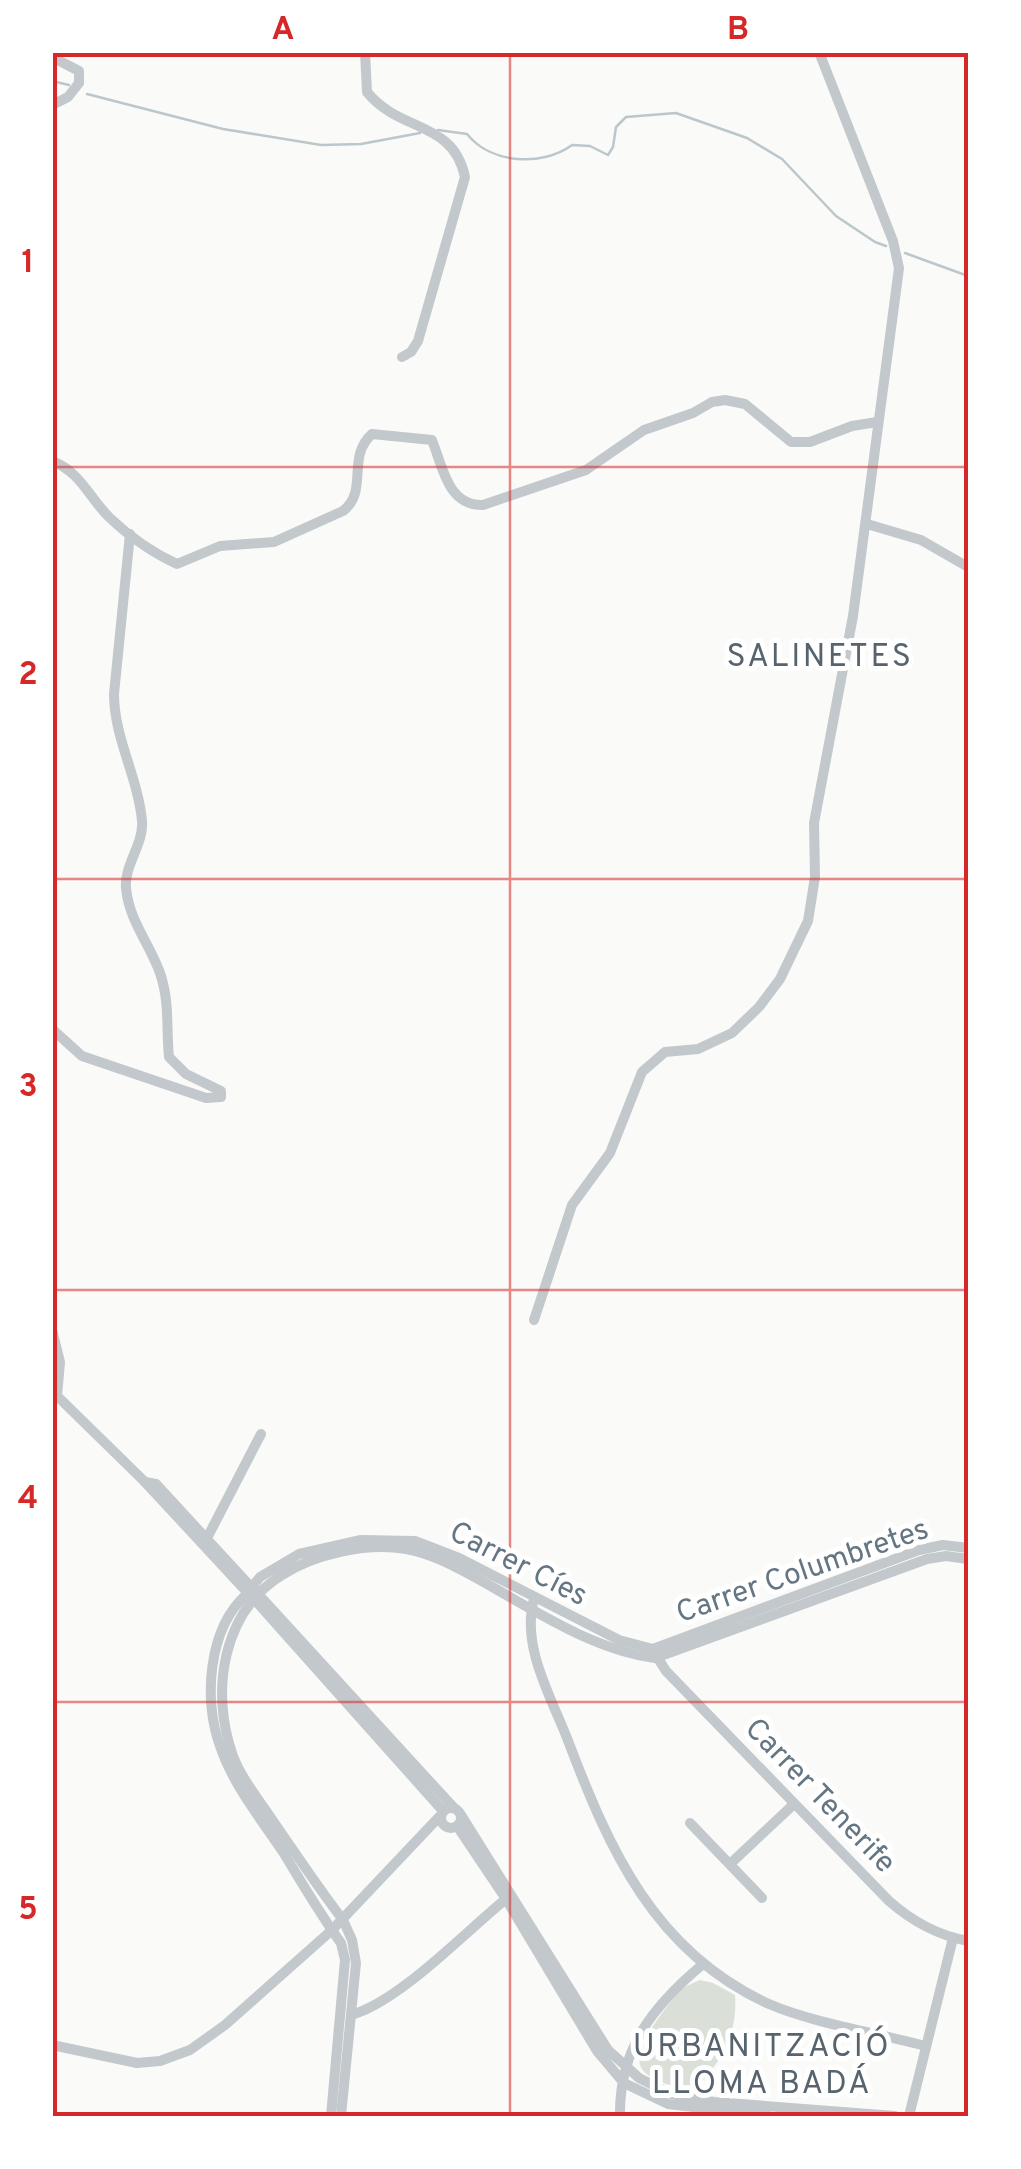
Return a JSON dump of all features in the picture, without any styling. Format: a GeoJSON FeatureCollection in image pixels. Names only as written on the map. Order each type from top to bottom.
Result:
{"type":"FeatureCollection","features":[{"type":"Feature","properties":{"kind":"street"},"geometry":{"type":"LineString","coordinates":[[365,52],[368,92],[388,112],[458,150],[465,176],[418,341],[411,352],[402,356]]}},
{"type":"Feature","properties":{"kind":"street"},"geometry":{"type":"LineString","coordinates":[[534,1320],[572,1205],[610,1153],[642,1072],[665,1052],[698,1050],[732,1033],[780,979],[808,921],[815,878],[814,823],[853,616],[867,524],[876,422],[900,268],[819,52]]}},
{"type":"Feature","properties":{"kind":"street"},"geometry":{"type":"LineString","coordinates":[[52,58],[79,70],[80,82],[68,97],[52,105]]}},
{"type":"Feature","properties":{"kind":"street"},"geometry":{"type":"LineString","coordinates":[[52,461],[76,474],[108,517],[177,564],[220,546],[258,544],[329,520],[351,504],[358,490],[356,463],[360,449],[372,434],[432,440],[454,493],[472,506],[586,470],[644,430],[712,402],[745,404],[791,442],[810,442],[852,426],[876,422]]}},
{"type":"Feature","properties":{"kind":"street"},"geometry":{"type":"LineString","coordinates":[[867,524],[921,540],[968,568]]}},
{"type":"Feature","properties":{"kind":"street"},"geometry":{"type":"LineString","coordinates":[[52,1029],[82,1056],[206,1098],[221,1097],[221,1091],[186,1074],[169,1056],[166,996],[156,960],[140,936],[128,896],[126,883],[142,824],[132,774],[114,718],[114,694],[130,534]]}},
{"type":"Feature","properties":{"kind":"street"},"geometry":{"type":"LineString","coordinates":[[52,1330],[60,1362],[55,1394],[147,1484],[156,1484],[252,1593],[261,1610],[450,1818],[506,1899],[597,2051],[624,2083],[668,2104],[770,2116]]}},
{"type":"Feature","properties":{"kind":"street"},"geometry":{"type":"LineString","coordinates":[[205,1542],[261,1434]]}},
{"type":"Feature","properties":{"kind":"street","name":"Carrer Columbretes"},"geometry":{"type":"LineString","coordinates":[[654,1653],[920,1550],[942,1546],[968,1548]]}},
{"type":"Feature","properties":{"kind":"street","name":"Carrer Cíes"},"geometry":{"type":"LineString","coordinates":[[331,2116],[346,1960],[342,1944],[238,1785],[218,1743],[213,1708],[218,1638],[252,1593],[292,1568],[362,1549],[402,1548],[449,1563],[614,1648],[654,1653]]}},
{"type":"Feature","properties":{"kind":"street","name":"Carrer Columbretes"},"geometry":{"type":"LineString","coordinates":[[654,1653],[926,1560],[946,1556],[968,1559]]}},
{"type":"Feature","properties":{"kind":"street","name":"Carrer Cíes"},"geometry":{"type":"LineString","coordinates":[[252,1593],[227,1646],[222,1678],[226,1732],[234,1760],[251,1790],[343,1920]]}},
{"type":"Feature","properties":{"kind":"street"},"geometry":{"type":"LineString","coordinates":[[533,1604],[533,1643],[542,1677],[614,1845],[649,1910],[723,1980],[772,2005],[924,2046]]}},
{"type":"Feature","properties":{"kind":"street","name":"Carrer Tenerife"},"geometry":{"type":"LineString","coordinates":[[654,1653],[794,1804],[912,1920],[968,1941]]}},
{"type":"Feature","properties":{"kind":"street"},"geometry":{"type":"LineString","coordinates":[[730,1864],[794,1804]]}},
{"type":"Feature","properties":{"kind":"street"},"geometry":{"type":"LineString","coordinates":[[52,2045],[138,2063],[177,2057],[224,2025],[343,1920],[420,1840],[450,1818]]}},
{"type":"Feature","properties":{"kind":"street"},"geometry":{"type":"LineString","coordinates":[[450,1818],[608,2050],[638,2078],[671,2094],[714,2102],[895,2116]]}},
{"type":"Feature","properties":{"kind":"street"},"geometry":{"type":"LineString","coordinates":[[690,1823],[762,1898]]}},
{"type":"Feature","properties":{"kind":"street"},"geometry":{"type":"LineString","coordinates":[[351,2015],[365,2011],[403,1987],[506,1899]]}},
{"type":"Feature","properties":{"kind":"street"},"geometry":{"type":"LineString","coordinates":[[341,2116],[356,1962],[343,1920]]}},
{"type":"Feature","properties":{"kind":"street"},"geometry":{"type":"LineString","coordinates":[[909,2116],[953,1938]]}},
{"type":"Feature","properties":{"kind":"street"},"geometry":{"type":"LineString","coordinates":[[620,2116],[624,2066],[646,2024],[670,1991],[704,1964]]}},
{"type":"Feature","properties":{"kind":"shaded area"},"geometry":{"type":"Polygon","coordinates":[[[700,1980],[735,1995],[735,2009],[726,2047],[694,2090],[652,2078],[640,2061],[646,2038],[662,2013],[685,1987],[700,1980]]]}},
{"type":"Feature","properties":{"kind":"waterway"},"geometry":{"type":"LineString","coordinates":[[52,81],[69,85]]}},
{"type":"Feature","properties":{"kind":"waterway"},"geometry":{"type":"LineString","coordinates":[[87,94],[223,129],[321,145],[361,144],[420,133]]}},
{"type":"Feature","properties":{"kind":"waterway"},"geometry":{"type":"LineString","coordinates":[[438,130],[467,134],[489,151],[517,159],[546,157],[572,145],[590,146],[608,155],[616,127],[626,117],[676,113],[747,138],[782,159],[836,216],[886,246]]}},
{"type":"Feature","properties":{"kind":"waterway"},"geometry":{"type":"LineString","coordinates":[[905,253],[968,276]]}},
{"type":"Feature","properties":{"kind":"district","name":"SALINETES"},"geometry":{"type":"Point","coordinates":[820,655]}},
{"type":"Feature","properties":{"kind":"district","name":"URBANITZACIÓ LLOMA BADÁ"},"geometry":{"type":"Point","coordinates":[762,2064]}}]}
